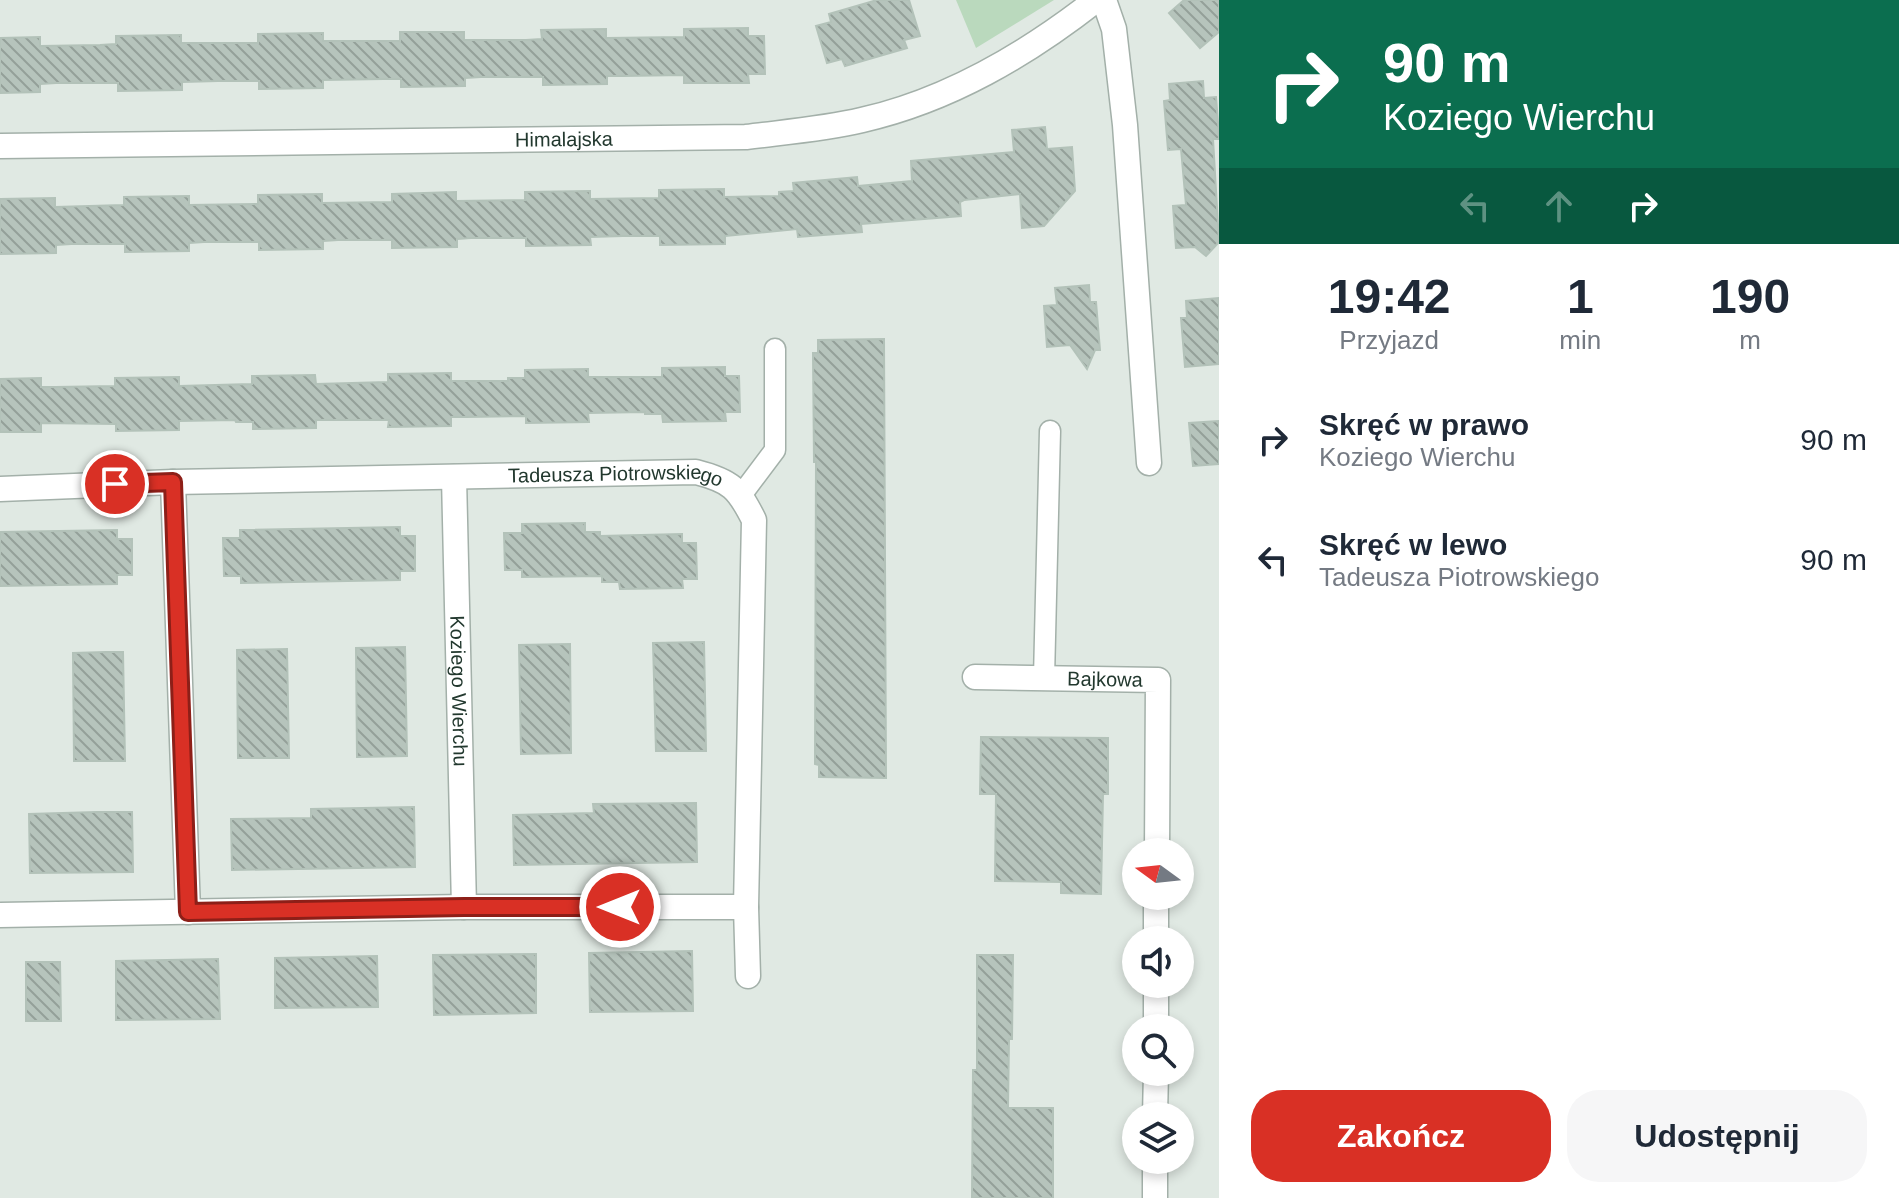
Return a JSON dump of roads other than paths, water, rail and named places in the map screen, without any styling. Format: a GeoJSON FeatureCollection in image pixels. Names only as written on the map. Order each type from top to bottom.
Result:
{"type":"FeatureCollection","features":[{"type":"Feature","properties":{"kind":"street","name":"Himalajska"},"geometry":{"type":"LineString","coordinates":[[0,146],[746,137],[814,129],[865,120],[951,91],[1036,44],[1096,0]]}},
{"type":"Feature","properties":{"kind":"street"},"geometry":{"type":"LineString","coordinates":[[1104,0],[1114,29],[1125,125],[1149,463]]}},
{"type":"Feature","properties":{"kind":"street","name":"Tadeusza Piotrowskiego"},"geometry":{"type":"LineString","coordinates":[[0,489],[173,482],[696,472],[719,478],[742,494],[754,520],[746,907],[748,976]]}},
{"type":"Feature","properties":{"kind":"street","name":"Koziego Wierchu"},"geometry":{"type":"LineString","coordinates":[[454,477],[464,907]]}},
{"type":"Feature","properties":{"kind":"street"},"geometry":{"type":"LineString","coordinates":[[173,482],[188,912]]}},
{"type":"Feature","properties":{"kind":"street","name":"Bajkowa"},"geometry":{"type":"LineString","coordinates":[[975,677],[1158,680],[1157,838]]}},
{"type":"Feature","properties":{"kind":"street"},"geometry":{"type":"LineString","coordinates":[[0,915],[464,907],[746,907]]}},
{"type":"Feature","properties":{"kind":"street"},"geometry":{"type":"LineString","coordinates":[[1155,1174],[1155,1198]]}},
{"type":"Feature","properties":{"kind":"lane"},"geometry":{"type":"LineString","coordinates":[[742,494],[775,450],[775,349]]}},
{"type":"Feature","properties":{"kind":"lane"},"geometry":{"type":"LineString","coordinates":[[1044,678],[1050,431]]}}]}
